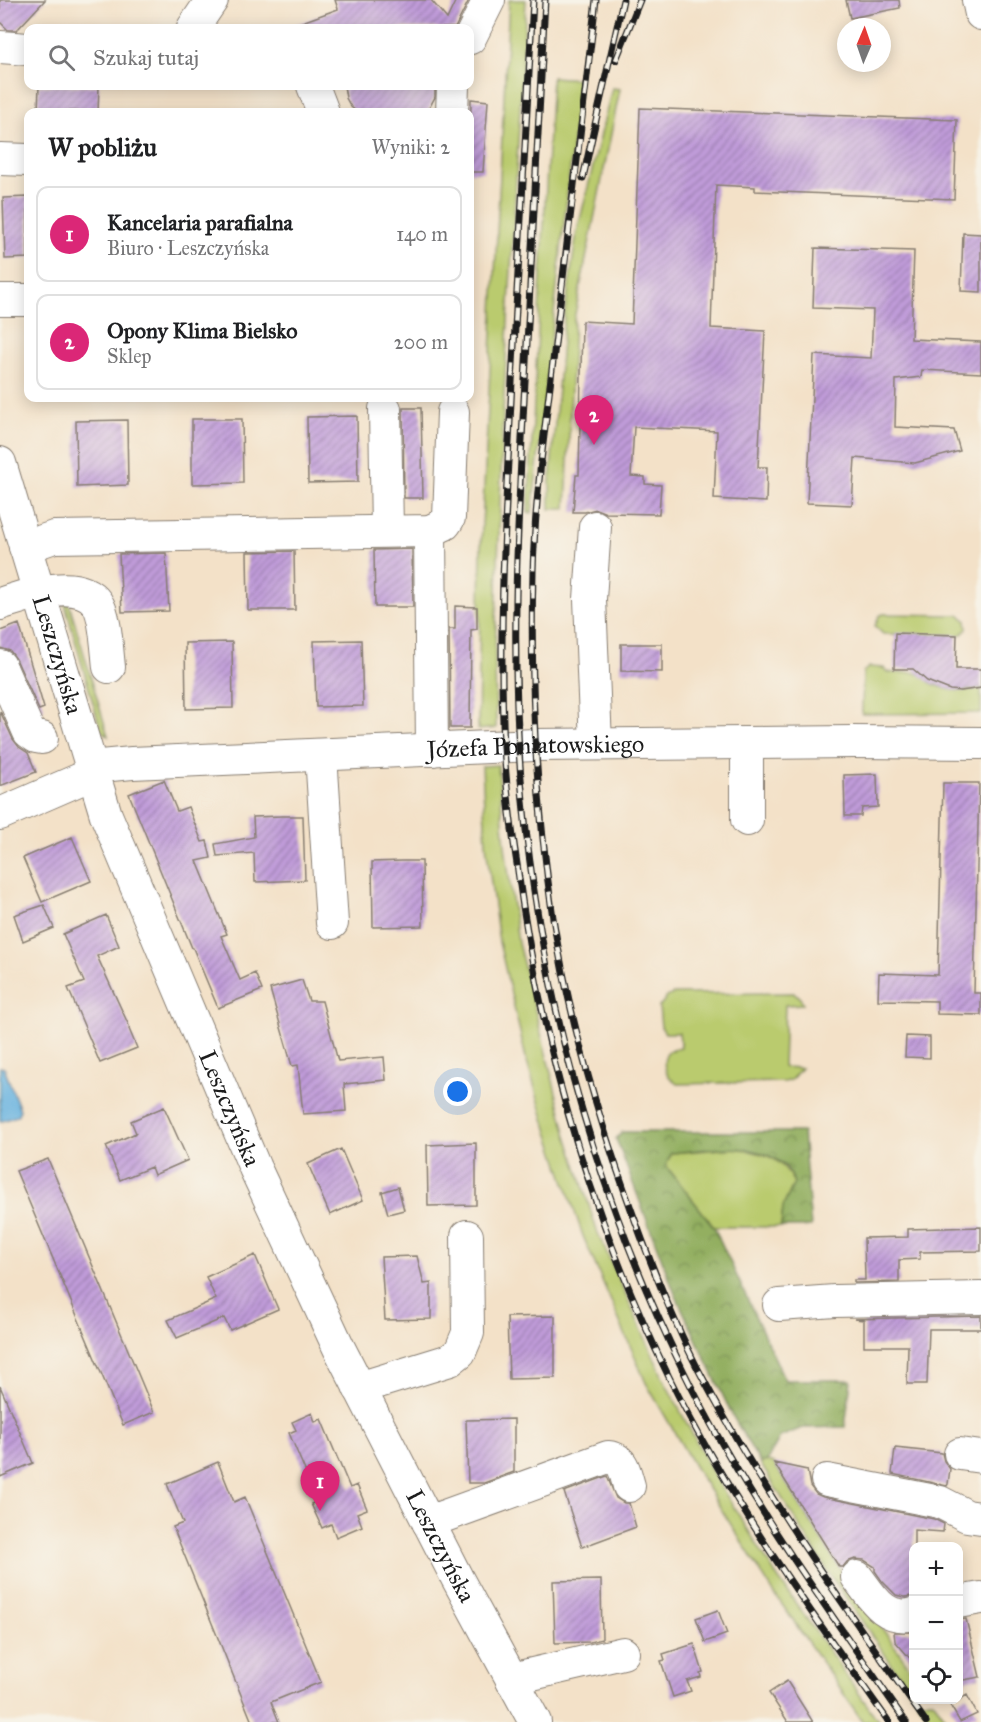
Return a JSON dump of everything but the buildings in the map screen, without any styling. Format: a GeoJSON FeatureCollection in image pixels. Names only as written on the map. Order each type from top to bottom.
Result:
{"type":"FeatureCollection","features":[{"type":"Feature","properties":{"kind":"street"},"geometry":{"type":"LineString","coordinates":[[197,24],[212,0]]}},
{"type":"Feature","properties":{"kind":"street"},"geometry":{"type":"LineString","coordinates":[[474,30],[489,0]]}},
{"type":"Feature","properties":{"kind":"street"},"geometry":{"type":"LineString","coordinates":[[978,0],[981,14]]}},
{"type":"Feature","properties":{"kind":"street"},"geometry":{"type":"LineString","coordinates":[[0,48],[24,49]]}},
{"type":"Feature","properties":{"kind":"street"},"geometry":{"type":"LineString","coordinates":[[315,90],[321,108]]}},
{"type":"Feature","properties":{"kind":"street"},"geometry":{"type":"LineString","coordinates":[[452,108],[453,90]]}},
{"type":"Feature","properties":{"kind":"street"},"geometry":{"type":"LineString","coordinates":[[0,159],[24,160]]}},
{"type":"Feature","properties":{"kind":"street"},"geometry":{"type":"LineString","coordinates":[[0,179],[24,179]]}},
{"type":"Feature","properties":{"kind":"street"},"geometry":{"type":"LineString","coordinates":[[0,300],[24,300]]}},
{"type":"Feature","properties":{"kind":"street"},"geometry":{"type":"LineString","coordinates":[[385,409],[387,531]]}},
{"type":"Feature","properties":{"kind":"street"},"geometry":{"type":"LineString","coordinates":[[25,547],[54,537],[430,531],[445,524],[448,518],[453,412]]}},
{"type":"Feature","properties":{"kind":"street","name":"Leszczyńska"},"geometry":{"type":"LineString","coordinates":[[0,462],[106,815],[255,1168],[359,1388],[535,1722]]}},
{"type":"Feature","properties":{"kind":"street"},"geometry":{"type":"LineString","coordinates":[[595,527],[590,599],[596,744]]}},
{"type":"Feature","properties":{"kind":"street"},"geometry":{"type":"LineString","coordinates":[[430,531],[432,750]]}},
{"type":"Feature","properties":{"kind":"street"},"geometry":{"type":"LineString","coordinates":[[0,604],[38,592],[78,591],[97,603],[109,667]]}},
{"type":"Feature","properties":{"kind":"street"},"geometry":{"type":"LineString","coordinates":[[0,666],[28,732],[42,738]]}},
{"type":"Feature","properties":{"kind":"street"},"geometry":{"type":"LineString","coordinates":[[747,743],[747,820]]}},
{"type":"Feature","properties":{"kind":"street","name":"Józefa Poniatowskiego"},"geometry":{"type":"LineString","coordinates":[[91,770],[321,755],[596,744],[981,743]]}},
{"type":"Feature","properties":{"kind":"street"},"geometry":{"type":"LineString","coordinates":[[321,755],[332,923]]}},
{"type":"Feature","properties":{"kind":"street"},"geometry":{"type":"LineString","coordinates":[[0,814],[91,770]]}},
{"type":"Feature","properties":{"kind":"street"},"geometry":{"type":"LineString","coordinates":[[359,1388],[450,1359],[460,1352],[468,1333],[467,1236]]}},
{"type":"Feature","properties":{"kind":"street"},"geometry":{"type":"LineString","coordinates":[[779,1305],[835,1301],[981,1298]]}},
{"type":"Feature","properties":{"kind":"street"},"geometry":{"type":"LineString","coordinates":[[428,1522],[608,1457],[614,1457],[622,1464],[628,1486]]}},
{"type":"Feature","properties":{"kind":"street"},"geometry":{"type":"LineString","coordinates":[[827,1480],[940,1502],[967,1515],[981,1518]]}},
{"type":"Feature","properties":{"kind":"street"},"geometry":{"type":"LineString","coordinates":[[857,1577],[880,1608],[897,1617],[909,1615]]}},
{"type":"Feature","properties":{"kind":"street"},"geometry":{"type":"LineString","coordinates":[[963,1601],[981,1598]]}},
{"type":"Feature","properties":{"kind":"street"},"geometry":{"type":"LineString","coordinates":[[512,1681],[528,1675],[623,1653]]}},
{"type":"Feature","properties":{"kind":"green space"},"geometry":{"type":"Polygon","coordinates":[[[509,0],[526,0],[503,412],[495,653],[496,728],[478,730],[481,546],[509,0]]]}},
{"type":"Feature","properties":{"kind":"green space"},"geometry":{"type":"Polygon","coordinates":[[[552,77],[579,79],[579,87],[532,513],[528,513],[552,77]]]}},
{"type":"Feature","properties":{"kind":"green space"},"geometry":{"type":"Polygon","coordinates":[[[612,88],[620,89],[574,319],[566,509],[550,509],[550,482],[564,318],[577,232],[612,88]]]}},
{"type":"Feature","properties":{"kind":"green space"},"geometry":{"type":"Polygon","coordinates":[[[67,596],[108,736],[101,731],[64,601],[67,596]]]}},
{"type":"Feature","properties":{"kind":"green space"},"geometry":{"type":"Polygon","coordinates":[[[883,614],[959,615],[966,620],[967,629],[957,635],[883,634],[875,626],[879,616],[883,614]]]}},
{"type":"Feature","properties":{"kind":"green space"},"geometry":{"type":"Polygon","coordinates":[[[869,667],[884,668],[894,673],[915,673],[943,688],[962,691],[981,688],[981,713],[862,714],[863,672],[869,667]]]}},
{"type":"Feature","properties":{"kind":"green space"},"geometry":{"type":"Polygon","coordinates":[[[498,765],[505,846],[518,943],[566,1132],[597,1231],[665,1382],[715,1477],[778,1578],[879,1722],[863,1722],[772,1590],[694,1466],[646,1383],[583,1236],[526,1058],[499,942],[486,845],[482,766],[498,765]]]}},
{"type":"Feature","properties":{"kind":"green space"},"geometry":{"type":"Polygon","coordinates":[[[794,993],[799,996],[803,1004],[785,1005],[783,1067],[801,1068],[791,1080],[677,1084],[667,1073],[664,1060],[668,1051],[681,1048],[679,1033],[665,1033],[661,1027],[659,1007],[667,997],[673,994],[794,993]]]}},
{"type":"Feature","properties":{"kind":"green space"},"geometry":{"type":"Polygon","coordinates":[[[622,1132],[803,1132],[811,1227],[781,1227],[783,1207],[794,1183],[787,1168],[760,1152],[731,1148],[671,1153],[666,1166],[714,1227],[785,1380],[851,1380],[845,1427],[802,1428],[780,1437],[767,1461],[760,1463],[732,1415],[675,1294],[616,1139],[622,1132]]]}},
{"type":"Feature","properties":{"kind":"green space"},"geometry":{"type":"Polygon","coordinates":[[[736,1148],[771,1157],[789,1174],[794,1183],[783,1207],[781,1227],[714,1227],[666,1166],[671,1153],[736,1148]]]}},
{"type":"Feature","properties":{"kind":"green space"},"geometry":{"type":"Polygon","coordinates":[[[767,1461],[774,1463],[839,1567],[909,1666],[909,1689],[832,1578],[760,1463],[767,1461]]]}},
{"type":"Feature","properties":{"kind":"green space"},"geometry":{"type":"Polygon","coordinates":[[[920,1704],[936,1704],[949,1722],[932,1722],[920,1704]]]}},
{"type":"Feature","properties":{"kind":"water"},"geometry":{"type":"Polygon","coordinates":[[[0,1067],[4,1068],[20,1110],[17,1116],[0,1122],[0,1067]]]}},
{"type":"Feature","properties":{"kind":"railway"},"geometry":{"type":"LineString","coordinates":[[533,0],[507,473],[503,564],[502,701],[509,805],[539,996],[554,1062],[592,1191],[615,1254],[669,1377],[692,1423],[744,1511],[800,1596],[889,1722]]}},
{"type":"Feature","properties":{"kind":"railway"},"geometry":{"type":"LineString","coordinates":[[545,0],[519,500],[516,651],[523,801],[532,875],[559,1020],[598,1163],[651,1301],[682,1368],[706,1415],[787,1550],[906,1722]]}},
{"type":"Feature","properties":{"kind":"railway"},"geometry":{"type":"LineString","coordinates":[[596,0],[542,454],[533,572],[532,659],[538,789],[547,875],[559,953],[583,1057],[614,1159],[650,1260],[687,1348],[723,1415],[777,1505],[835,1593],[926,1722]]}},
{"type":"Feature","properties":{"kind":"railway"},"geometry":{"type":"LineString","coordinates":[[583,178],[623,0]]}},
{"type":"Feature","properties":{"kind":"railway"},"geometry":{"type":"LineString","coordinates":[[616,60],[640,0]]}},
{"type":"Feature","properties":{"kind":"place","name":"Opony Klima Bielsko"},"geometry":{"type":"Point","coordinates":[594,445]}},
{"type":"Feature","properties":{"kind":"place","name":"Kancelaria parafialna"},"geometry":{"type":"Point","coordinates":[320,1511]}}]}
